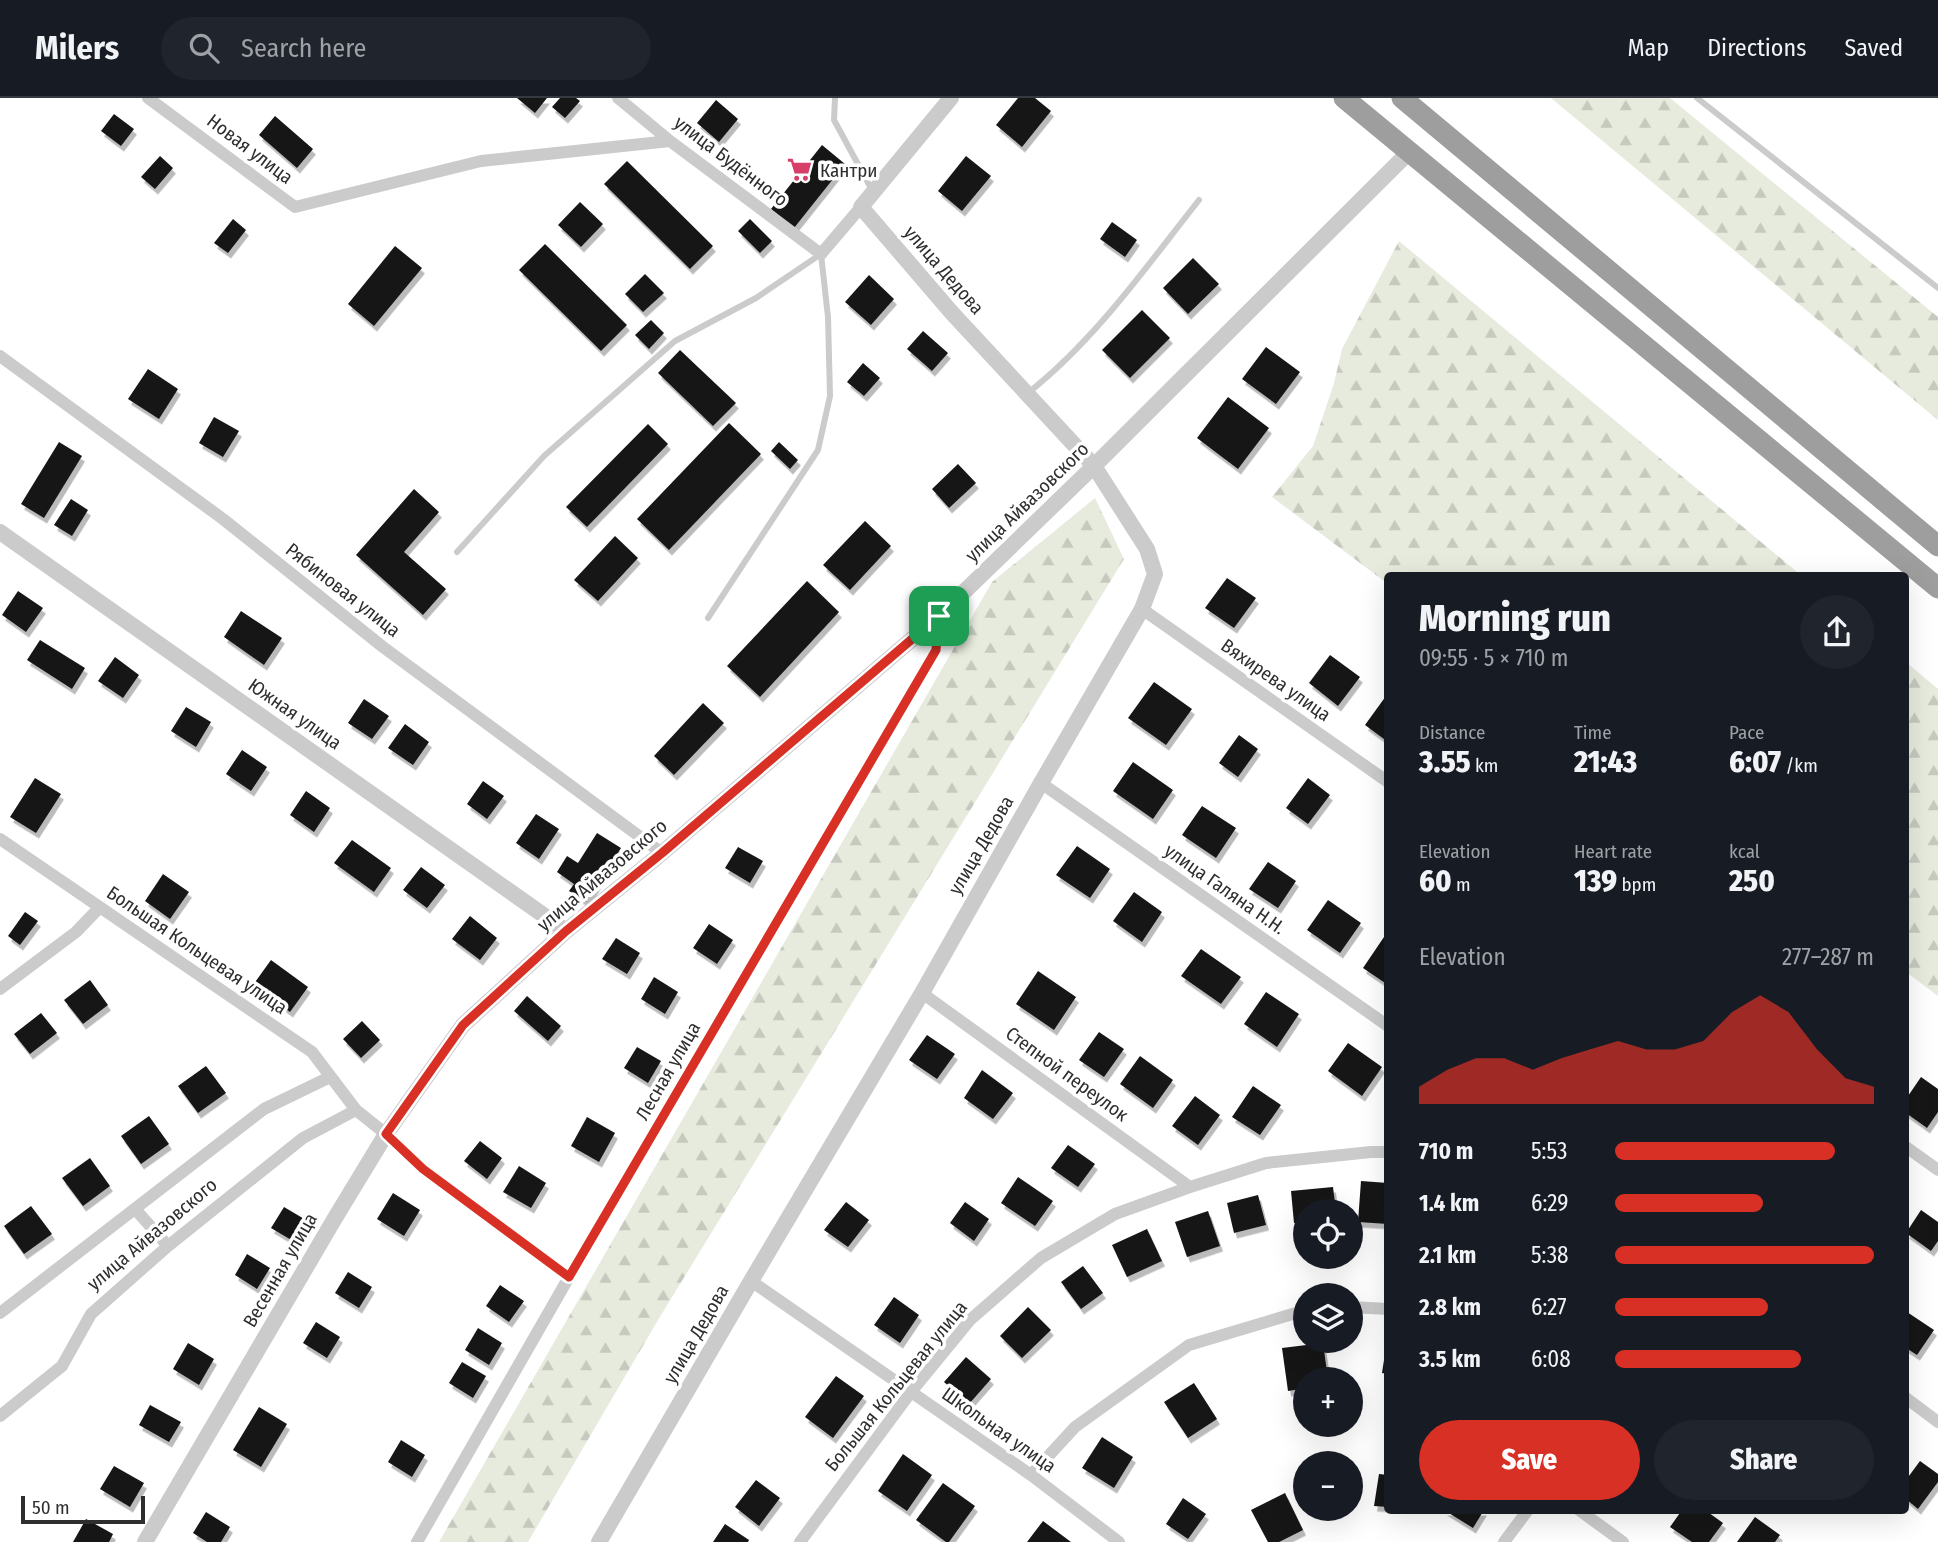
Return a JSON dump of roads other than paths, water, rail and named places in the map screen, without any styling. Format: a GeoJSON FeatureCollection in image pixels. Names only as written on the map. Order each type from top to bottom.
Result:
{"type":"FeatureCollection","features":[{"type":"Feature","properties":{"kind":"highway"},"geometry":{"type":"LineString","coordinates":[[1344,98],[1938,588]]}},
{"type":"Feature","properties":{"kind":"highway"},"geometry":{"type":"LineString","coordinates":[[1402,98],[1938,546]]}},
{"type":"Feature","properties":{"kind":"street","name":"Новая улица"},"geometry":{"type":"LineString","coordinates":[[148,98],[295,206],[481,161],[670,141]]}},
{"type":"Feature","properties":{"kind":"street","name":"улица Будённого"},"geometry":{"type":"LineString","coordinates":[[618,98],[670,141],[821,254]]}},
{"type":"Feature","properties":{"kind":"street"},"geometry":{"type":"LineString","coordinates":[[821,254],[951,98]]}},
{"type":"Feature","properties":{"kind":"street","name":"улица Айвазовского"},"geometry":{"type":"LineString","coordinates":[[463,1025],[566,931],[662,853],[939,616],[1094,466],[1409,152]]}},
{"type":"Feature","properties":{"kind":"street","name":"улица Дедова"},"geometry":{"type":"LineString","coordinates":[[599,1542],[922,993],[1142,609],[1155,575],[1147,549],[1094,466],[952,313],[861,207]]}},
{"type":"Feature","properties":{"kind":"street","name":"Рябиновая улица"},"geometry":{"type":"LineString","coordinates":[[0,356],[223,519],[383,647],[662,853]]}},
{"type":"Feature","properties":{"kind":"street","name":"Южная улица"},"geometry":{"type":"LineString","coordinates":[[0,532],[566,931]]}},
{"type":"Feature","properties":{"kind":"street","name":"Вяхирева улица"},"geometry":{"type":"LineString","coordinates":[[1142,609],[1384,779]]}},
{"type":"Feature","properties":{"kind":"street","name":"Лесная улица"},"geometry":{"type":"LineString","coordinates":[[417,1542],[936,650],[939,616]]}},
{"type":"Feature","properties":{"kind":"street","name":"улица Галяна Н.Н."},"geometry":{"type":"LineString","coordinates":[[1041,783],[1384,1023]]}},
{"type":"Feature","properties":{"kind":"street","name":"Большая Кольцевая улица"},"geometry":{"type":"LineString","coordinates":[[0,839],[312,1052],[356,1110],[423,1169],[569,1277]]}},
{"type":"Feature","properties":{"kind":"street"},"geometry":{"type":"LineString","coordinates":[[0,989],[76,932],[100,907]]}},
{"type":"Feature","properties":{"kind":"street","name":"Степной переулок"},"geometry":{"type":"LineString","coordinates":[[922,993],[1190,1186]]}},
{"type":"Feature","properties":{"kind":"street","name":"Весенная улица"},"geometry":{"type":"LineString","coordinates":[[145,1542],[386,1134],[463,1025]]}},
{"type":"Feature","properties":{"kind":"street"},"geometry":{"type":"LineString","coordinates":[[0,1313],[264,1109],[330,1077]]}},
{"type":"Feature","properties":{"kind":"street","name":"улица Айвазовского"},"geometry":{"type":"LineString","coordinates":[[0,1416],[62,1366],[90,1314],[168,1246],[303,1138],[356,1110]]}},
{"type":"Feature","properties":{"kind":"street"},"geometry":{"type":"LineString","coordinates":[[1909,1149],[1938,1170]]}},
{"type":"Feature","properties":{"kind":"street","name":"Большая Кольцевая улица"},"geometry":{"type":"LineString","coordinates":[[800,1542],[911,1392],[970,1320],[1041,1258],[1115,1214],[1190,1186],[1266,1163],[1384,1152]]}},
{"type":"Feature","properties":{"kind":"street"},"geometry":{"type":"LineString","coordinates":[[135,1209],[168,1246]]}},
{"type":"Feature","properties":{"kind":"street","name":"Школьная улица"},"geometry":{"type":"LineString","coordinates":[[751,1281],[1031,1475],[1119,1542]]}},
{"type":"Feature","properties":{"kind":"street"},"geometry":{"type":"LineString","coordinates":[[1363,1308],[1384,1309]]}},
{"type":"Feature","properties":{"kind":"street"},"geometry":{"type":"LineString","coordinates":[[1031,1475],[1075,1427],[1189,1345],[1293,1314]]}},
{"type":"Feature","properties":{"kind":"street"},"geometry":{"type":"LineString","coordinates":[[1909,1400],[1938,1422]]}},
{"type":"Feature","properties":{"kind":"street"},"geometry":{"type":"LineString","coordinates":[[1504,1542],[1525,1514]]}},
{"type":"Feature","properties":{"kind":"street"},"geometry":{"type":"LineString","coordinates":[[1584,1514],[1623,1542]]}},
{"type":"Feature","properties":{"kind":"lane"},"geometry":{"type":"LineString","coordinates":[[835,98],[834,120],[873,192]]}},
{"type":"Feature","properties":{"kind":"lane"},"geometry":{"type":"LineString","coordinates":[[1697,98],[1938,288]]}},
{"type":"Feature","properties":{"kind":"lane"},"geometry":{"type":"LineString","coordinates":[[1028,393],[1095,330],[1199,200]]}},
{"type":"Feature","properties":{"kind":"lane"},"geometry":{"type":"LineString","coordinates":[[457,552],[544,456],[675,341],[756,298],[821,254],[828,317],[830,396],[818,450],[708,618]]}},
{"type":"Feature","properties":{"kind":"place","name":"Кантри"},"geometry":{"type":"Point","coordinates":[800,170]}}]}
